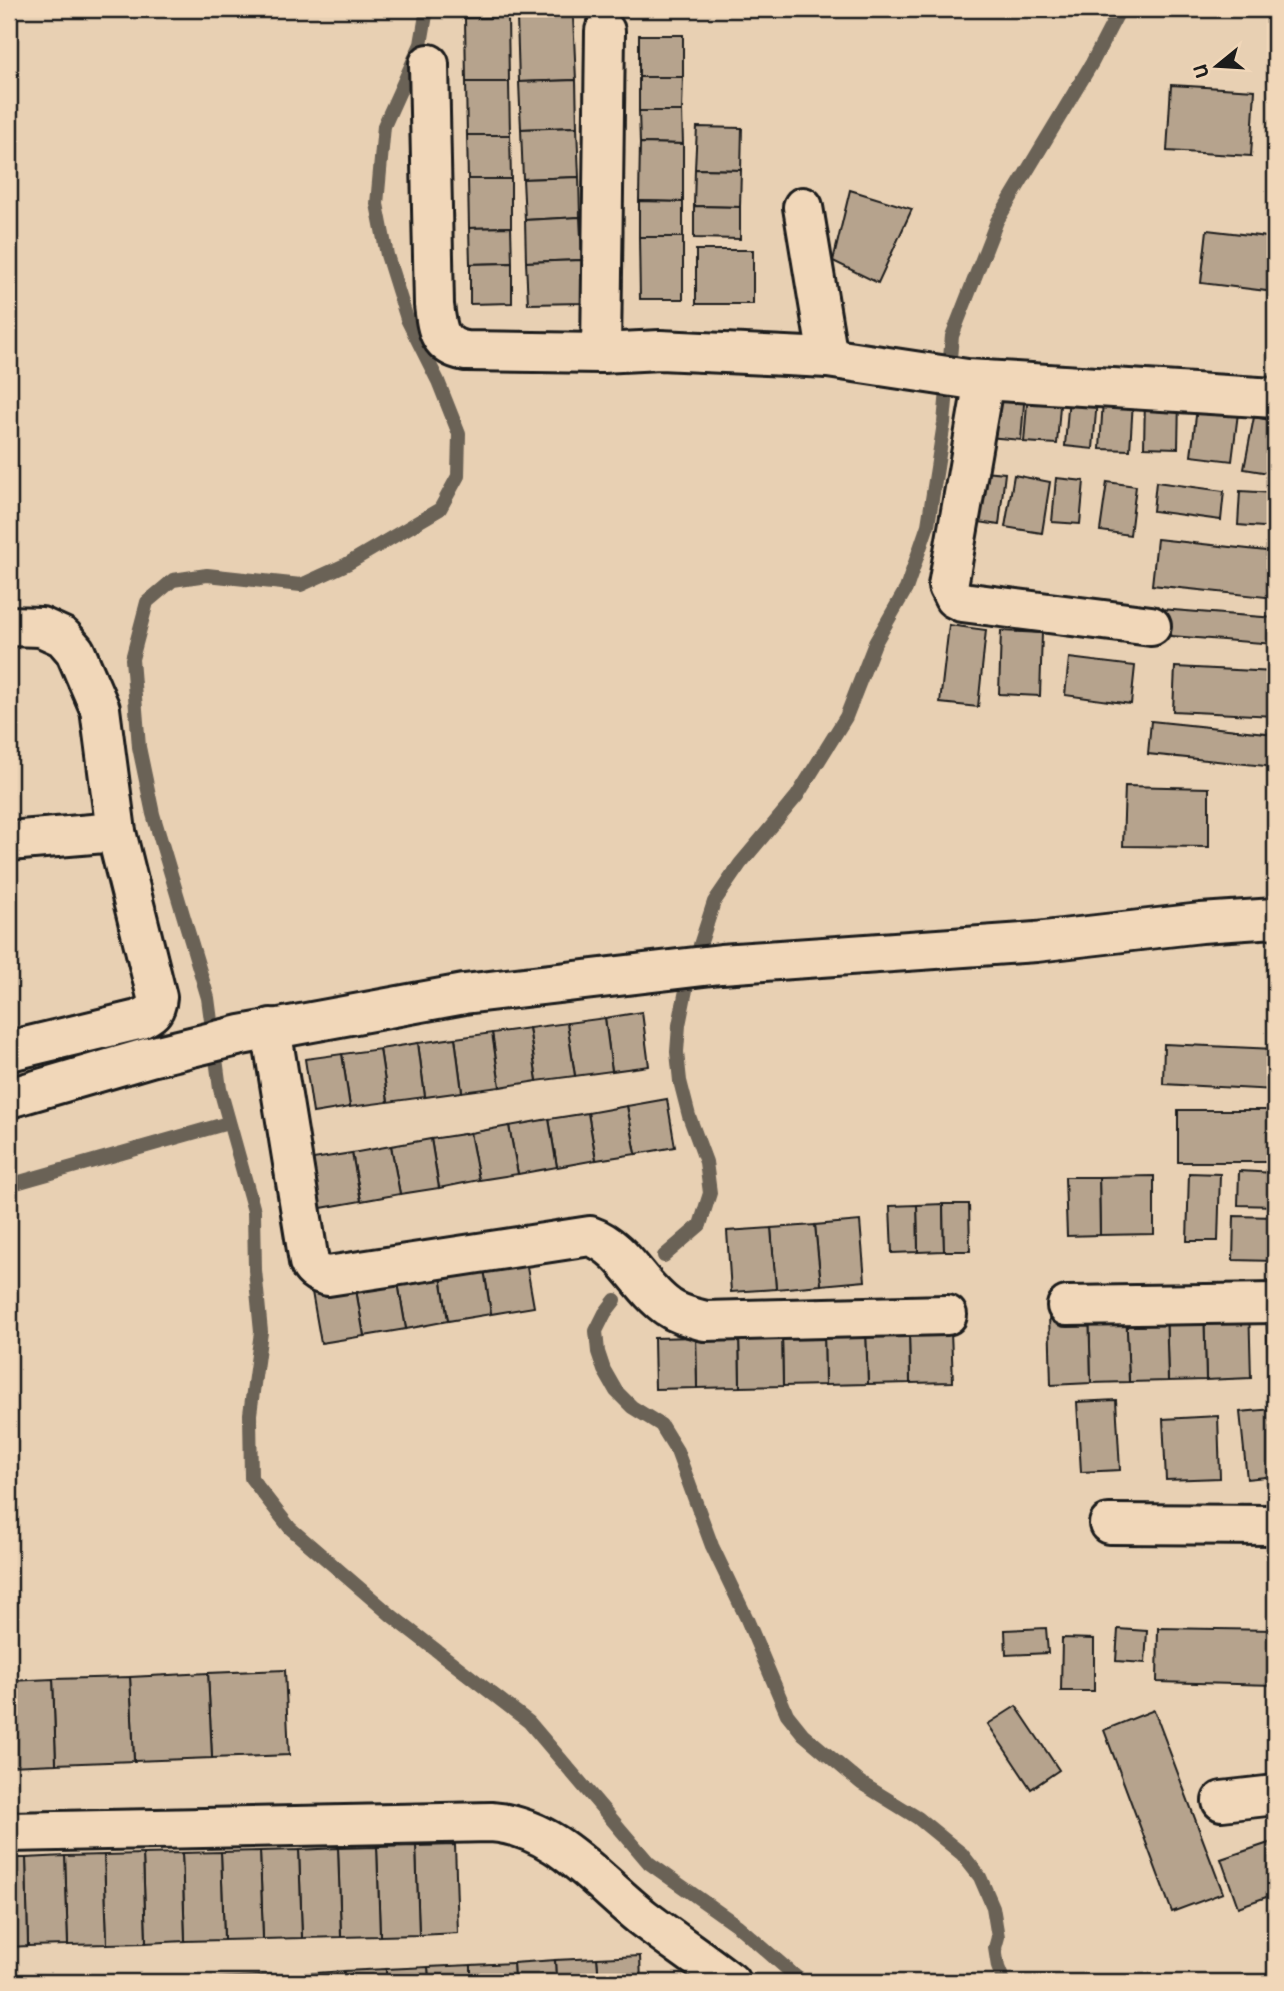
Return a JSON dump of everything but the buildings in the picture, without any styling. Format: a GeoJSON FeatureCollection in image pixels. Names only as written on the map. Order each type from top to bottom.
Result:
{"type":"FeatureCollection","features":[{"type":"Feature","properties":{"kind":"street"},"geometry":{"type":"LineString","coordinates":[[601,353],[605,32]]}},
{"type":"Feature","properties":{"kind":"street"},"geometry":{"type":"LineString","coordinates":[[429,64],[434,304],[438,328],[444,342],[451,348],[466,351],[660,351],[828,358],[975,380],[1275,398]]}},
{"type":"Feature","properties":{"kind":"street"},"geometry":{"type":"LineString","coordinates":[[803,207],[828,358]]}},
{"type":"Feature","properties":{"kind":"street"},"geometry":{"type":"LineString","coordinates":[[975,380],[948,586],[952,594],[962,602],[1151,626]]}},
{"type":"Feature","properties":{"kind":"street"},"geometry":{"type":"LineString","coordinates":[[9,626],[41,627],[62,637],[75,651],[100,709],[116,832],[157,997],[156,1007],[150,1015],[138,1020],[9,1051]]}},
{"type":"Feature","properties":{"kind":"street"},"geometry":{"type":"LineString","coordinates":[[9,841],[116,832]]}},
{"type":"Feature","properties":{"kind":"street"},"geometry":{"type":"LineString","coordinates":[[9,1098],[162,1054],[256,1032],[464,994],[721,964],[1036,942],[1201,923],[1275,918]]}},
{"type":"Feature","properties":{"kind":"street"},"geometry":{"type":"LineString","coordinates":[[138,1020],[162,1054]]}},
{"type":"Feature","properties":{"kind":"street"},"geometry":{"type":"LineString","coordinates":[[256,1032],[309,1262],[311,1268],[322,1275],[590,1236],[609,1245],[665,1305],[681,1315],[705,1321],[947,1315]]}},
{"type":"Feature","properties":{"kind":"street"},"geometry":{"type":"LineString","coordinates":[[1067,1306],[1275,1303]]}},
{"type":"Feature","properties":{"kind":"street"},"geometry":{"type":"LineString","coordinates":[[1109,1524],[1275,1525]]}},
{"type":"Feature","properties":{"kind":"street"},"geometry":{"type":"LineString","coordinates":[[1222,1801],[1275,1795]]}},
{"type":"Feature","properties":{"kind":"street"},"geometry":{"type":"LineString","coordinates":[[9,1832],[491,1822],[519,1826],[548,1839],[645,1919],[730,1982]]}},
{"type":"Feature","properties":{"kind":"waterway"},"geometry":{"type":"LineString","coordinates":[[427,9],[421,44],[384,126],[377,204],[387,255],[407,319],[438,381],[459,434],[458,476],[440,509],[347,564],[301,585],[207,575],[173,580],[147,602],[132,659],[139,747],[153,814],[208,998],[220,1089],[254,1211],[255,1270],[261,1332],[250,1414],[251,1478],[290,1528],[392,1616],[529,1722],[649,1863],[738,1926],[802,1982]]}},
{"type":"Feature","properties":{"kind":"waterway"},"geometry":{"type":"LineString","coordinates":[[700,945],[714,902],[740,864],[797,796],[846,717],[875,643],[906,589],[928,525],[944,423],[952,336],[997,221],[1092,63],[1120,9]]}},
{"type":"Feature","properties":{"kind":"waterway"},"geometry":{"type":"LineString","coordinates":[[664,1256],[700,1225],[710,1193],[706,1162],[689,1116],[680,1081],[677,1052],[686,990]]}},
{"type":"Feature","properties":{"kind":"waterway"},"geometry":{"type":"LineString","coordinates":[[9,1185],[228,1123]]}},
{"type":"Feature","properties":{"kind":"waterway"},"geometry":{"type":"LineString","coordinates":[[615,1300],[596,1331],[598,1352],[604,1370],[616,1391],[632,1407],[661,1425],[677,1451],[712,1546],[746,1617],[787,1714],[803,1734],[861,1783],[918,1818],[962,1854],[980,1877],[993,1907],[998,1937],[995,1948],[1004,1982]]}}]}
